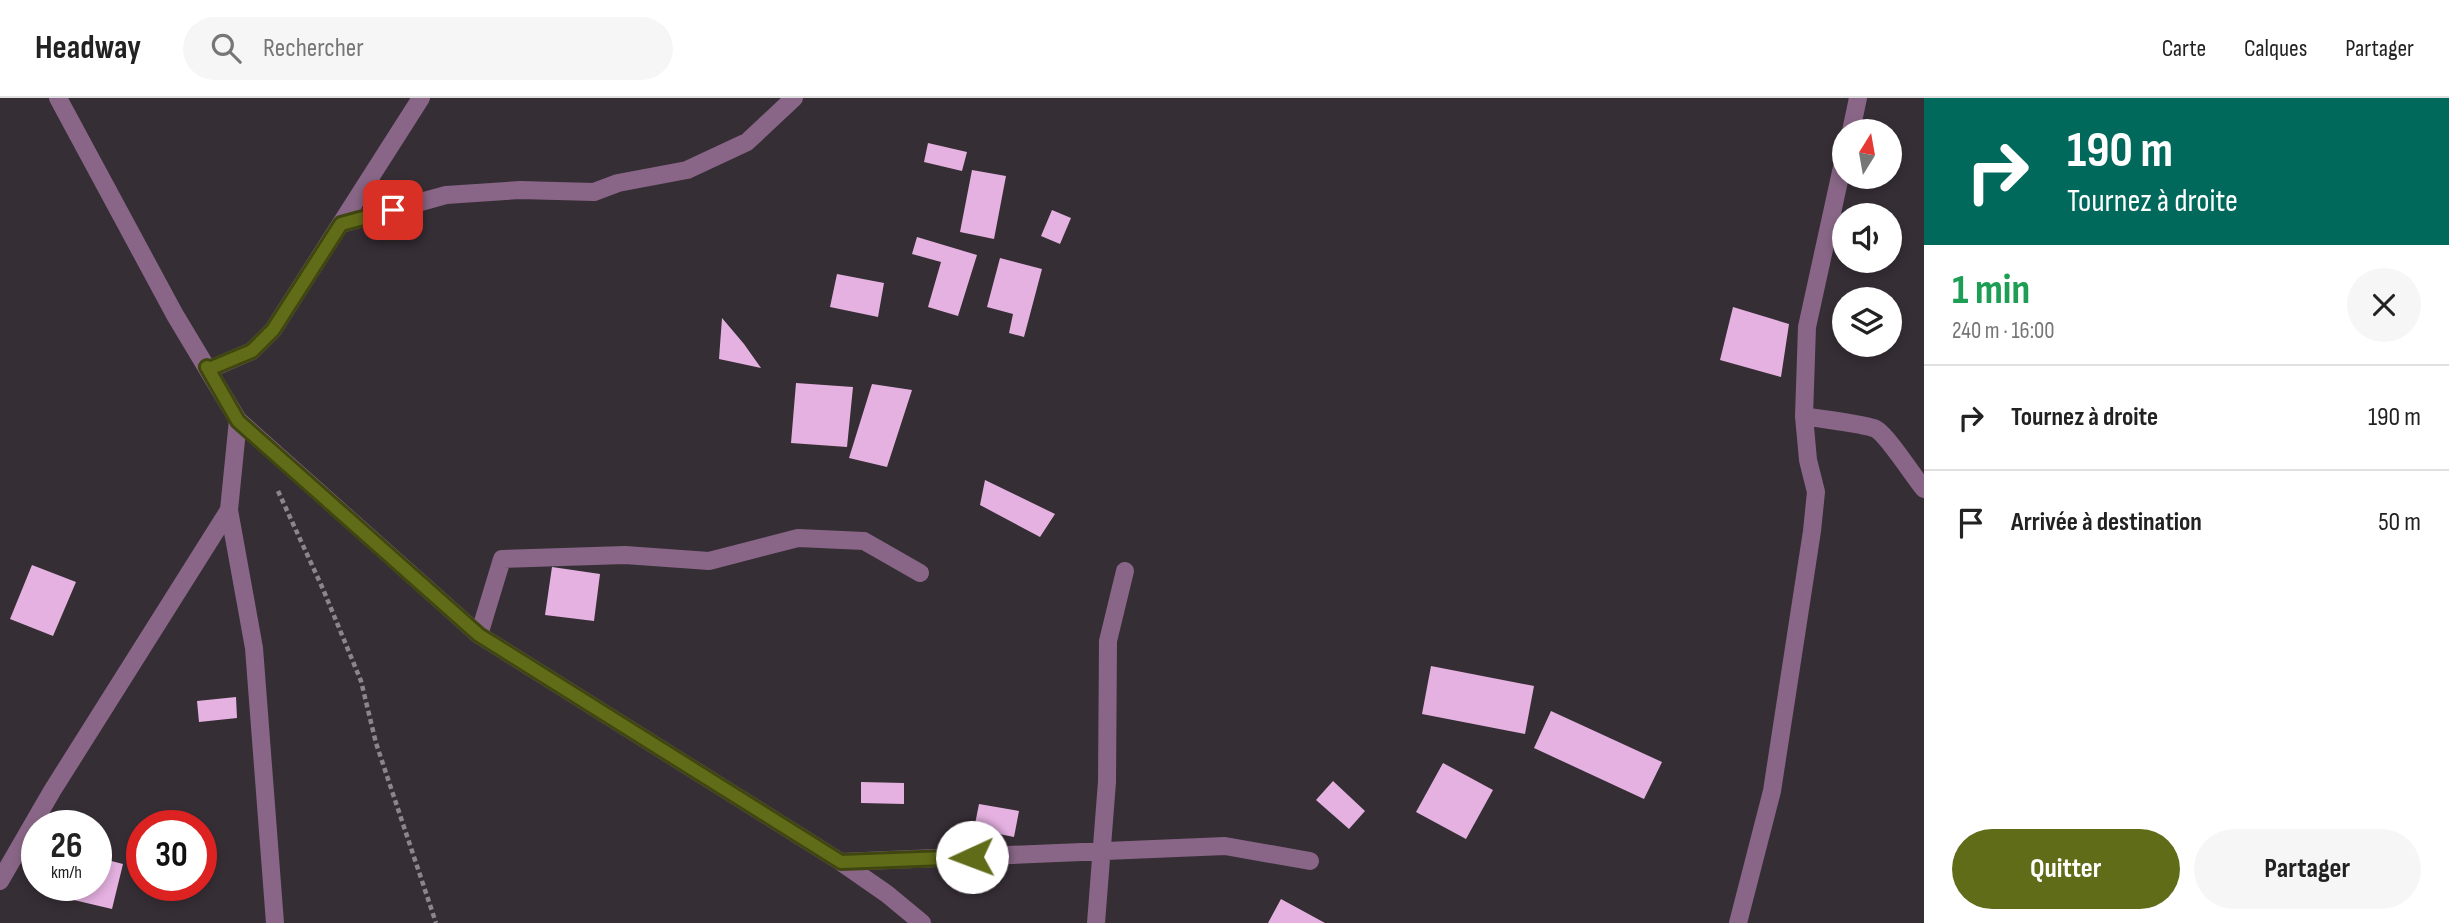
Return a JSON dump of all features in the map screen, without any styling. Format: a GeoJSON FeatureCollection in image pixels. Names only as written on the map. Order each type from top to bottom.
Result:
{"type":"FeatureCollection","features":[{"type":"Feature","properties":{"kind":"street"},"geometry":{"type":"LineString","coordinates":[[58,98],[175,315],[238,421],[479,635],[841,862],[887,894],[922,923]]}},
{"type":"Feature","properties":{"kind":"street"},"geometry":{"type":"LineString","coordinates":[[207,367],[209,369],[252,351],[273,330],[421,98]]}},
{"type":"Feature","properties":{"kind":"street"},"geometry":{"type":"LineString","coordinates":[[341,224],[446,195],[520,190],[594,192],[618,183],[687,170],[747,142],[794,98]]}},
{"type":"Feature","properties":{"kind":"street"},"geometry":{"type":"LineString","coordinates":[[1854,119],[1858,98]]}},
{"type":"Feature","properties":{"kind":"street"},"geometry":{"type":"LineString","coordinates":[[1738,923],[1772,791],[1812,531],[1816,492],[1808,460],[1804,416],[1807,327],[1837,189]]}},
{"type":"Feature","properties":{"kind":"street"},"geometry":{"type":"LineString","coordinates":[[1804,416],[1875,429],[1893,446],[1924,489]]}},
{"type":"Feature","properties":{"kind":"street"},"geometry":{"type":"LineString","coordinates":[[238,421],[229,510],[254,648],[275,923]]}},
{"type":"Feature","properties":{"kind":"street"},"geometry":{"type":"LineString","coordinates":[[0,881],[52,791],[229,510]]}},
{"type":"Feature","properties":{"kind":"street"},"geometry":{"type":"LineString","coordinates":[[479,635],[502,559],[625,555],[709,561],[798,538],[864,541],[920,573]]}},
{"type":"Feature","properties":{"kind":"street"},"geometry":{"type":"LineString","coordinates":[[1096,923],[1107,782],[1108,641],[1125,571]]}},
{"type":"Feature","properties":{"kind":"street"},"geometry":{"type":"LineString","coordinates":[[841,862],[1226,846],[1310,861]]}},
{"type":"Feature","properties":{"kind":"path"},"geometry":{"type":"LineString","coordinates":[[272,482],[323,589],[361,681],[376,743],[436,923]]}},
{"type":"Feature","properties":{"kind":"building"},"geometry":{"type":"Polygon","coordinates":[[[928,143],[967,152],[962,171],[924,162],[928,143]]]}},
{"type":"Feature","properties":{"kind":"building"},"geometry":{"type":"Polygon","coordinates":[[[972,170],[1006,176],[994,239],[960,232],[972,170]]]}},
{"type":"Feature","properties":{"kind":"building"},"geometry":{"type":"Polygon","coordinates":[[[1052,210],[1071,218],[1060,244],[1041,236],[1052,210]]]}},
{"type":"Feature","properties":{"kind":"building"},"geometry":{"type":"Polygon","coordinates":[[[917,237],[977,255],[958,316],[928,307],[941,262],[912,254],[917,237]]]}},
{"type":"Feature","properties":{"kind":"building"},"geometry":{"type":"Polygon","coordinates":[[[1000,258],[1042,269],[1024,337],[1009,333],[1013,314],[987,307],[1000,258]]]}},
{"type":"Feature","properties":{"kind":"building"},"geometry":{"type":"Polygon","coordinates":[[[837,274],[884,283],[878,317],[830,307],[837,274]]]}},
{"type":"Feature","properties":{"kind":"building"},"geometry":{"type":"Polygon","coordinates":[[[1733,307],[1789,324],[1781,377],[1720,360],[1733,307]]]}},
{"type":"Feature","properties":{"kind":"building"},"geometry":{"type":"Polygon","coordinates":[[[722,318],[744,344],[761,368],[719,359],[722,318]]]}},
{"type":"Feature","properties":{"kind":"building"},"geometry":{"type":"Polygon","coordinates":[[[796,383],[853,387],[847,447],[791,443],[796,383]]]}},
{"type":"Feature","properties":{"kind":"building"},"geometry":{"type":"Polygon","coordinates":[[[872,384],[912,390],[887,467],[849,458],[872,384]]]}},
{"type":"Feature","properties":{"kind":"building"},"geometry":{"type":"Polygon","coordinates":[[[985,480],[1055,514],[1040,537],[980,505],[985,480]]]}},
{"type":"Feature","properties":{"kind":"building"},"geometry":{"type":"Polygon","coordinates":[[[32,565],[76,582],[53,636],[10,619],[32,565]]]}},
{"type":"Feature","properties":{"kind":"building"},"geometry":{"type":"Polygon","coordinates":[[[552,567],[600,574],[594,621],[545,615],[552,567]]]}},
{"type":"Feature","properties":{"kind":"building"},"geometry":{"type":"Polygon","coordinates":[[[1431,666],[1534,686],[1525,734],[1422,714],[1431,666]]]}},
{"type":"Feature","properties":{"kind":"building"},"geometry":{"type":"Polygon","coordinates":[[[236,697],[237,718],[199,722],[197,701],[236,697]]]}},
{"type":"Feature","properties":{"kind":"building"},"geometry":{"type":"Polygon","coordinates":[[[1551,711],[1662,762],[1644,799],[1534,748],[1551,711]]]}},
{"type":"Feature","properties":{"kind":"building"},"geometry":{"type":"Polygon","coordinates":[[[1443,763],[1493,790],[1466,839],[1416,812],[1443,763]]]}},
{"type":"Feature","properties":{"kind":"building"},"geometry":{"type":"Polygon","coordinates":[[[1333,781],[1365,811],[1349,829],[1316,800],[1333,781]]]}},
{"type":"Feature","properties":{"kind":"building"},"geometry":{"type":"Polygon","coordinates":[[[861,782],[904,783],[904,804],[861,803],[861,782]]]}},
{"type":"Feature","properties":{"kind":"building"},"geometry":{"type":"Polygon","coordinates":[[[979,804],[1019,811],[1014,837],[974,829],[979,804]]]}},
{"type":"Feature","properties":{"kind":"building"},"geometry":{"type":"Polygon","coordinates":[[[112,861],[123,864],[112,909],[78,901],[112,901],[112,861]]]}},
{"type":"Feature","properties":{"kind":"building"},"geometry":{"type":"Polygon","coordinates":[[[1281,899],[1325,923],[1268,923],[1281,899]]]}},
{"type":"Feature","properties":{"kind":"route"},"geometry":{"type":"LineString","coordinates":[[393,210],[341,224],[273,330],[252,351],[209,369],[207,367],[238,421],[479,635],[841,862],[972,857]]}}]}
